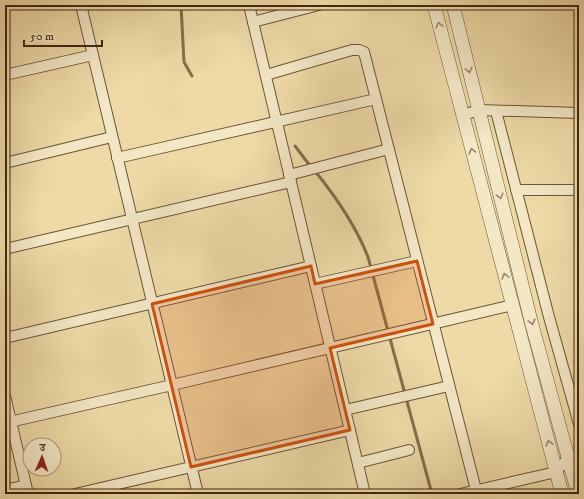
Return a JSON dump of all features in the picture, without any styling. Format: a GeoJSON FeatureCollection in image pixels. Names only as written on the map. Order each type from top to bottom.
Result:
{"type":"FeatureCollection","features":[{"type":"Feature","properties":{"kind":"street"},"geometry":{"type":"LineString","coordinates":[[81,5],[198,494]]}},
{"type":"Feature","properties":{"kind":"street"},"geometry":{"type":"LineString","coordinates":[[249,5],[365,494]]}},
{"type":"Feature","properties":{"kind":"street"},"geometry":{"type":"LineString","coordinates":[[253,22],[319,5]]}},
{"type":"Feature","properties":{"kind":"street"},"geometry":{"type":"LineString","coordinates":[[434,5],[562,494]]}},
{"type":"Feature","properties":{"kind":"street"},"geometry":{"type":"LineString","coordinates":[[453,5],[531,322],[574,457],[578,494]]}},
{"type":"Feature","properties":{"kind":"street"},"geometry":{"type":"LineString","coordinates":[[266,75],[352,50],[364,52],[476,490]]}},
{"type":"Feature","properties":{"kind":"street"},"geometry":{"type":"LineString","coordinates":[[5,75],[92,55]]}},
{"type":"Feature","properties":{"kind":"street"},"geometry":{"type":"LineString","coordinates":[[117,158],[376,99]]}},
{"type":"Feature","properties":{"kind":"street"},"geometry":{"type":"LineString","coordinates":[[463,115],[479,110],[579,113]]}},
{"type":"Feature","properties":{"kind":"street"},"geometry":{"type":"LineString","coordinates":[[496,111],[549,317],[579,424]]}},
{"type":"Feature","properties":{"kind":"street"},"geometry":{"type":"LineString","coordinates":[[5,163],[112,137]]}},
{"type":"Feature","properties":{"kind":"street"},"geometry":{"type":"LineString","coordinates":[[5,249],[132,220],[290,179],[305,171],[388,150]]}},
{"type":"Feature","properties":{"kind":"street"},"geometry":{"type":"LineString","coordinates":[[516,190],[579,190]]}},
{"type":"Feature","properties":{"kind":"street"},"geometry":{"type":"LineString","coordinates":[[315,284],[417,261]]}},
{"type":"Feature","properties":{"kind":"street"},"geometry":{"type":"LineString","coordinates":[[5,338],[311,266]]}},
{"type":"Feature","properties":{"kind":"street"},"geometry":{"type":"LineString","coordinates":[[8,422],[513,305]]}},
{"type":"Feature","properties":{"kind":"street"},"geometry":{"type":"LineString","coordinates":[[345,410],[449,386]]}},
{"type":"Feature","properties":{"kind":"street"},"geometry":{"type":"LineString","coordinates":[[5,396],[8,422],[27,489],[5,490]]}},
{"type":"Feature","properties":{"kind":"street"},"geometry":{"type":"LineString","coordinates":[[75,494],[350,430]]}},
{"type":"Feature","properties":{"kind":"street"},"geometry":{"type":"LineString","coordinates":[[358,463],[409,450]]}},
{"type":"Feature","properties":{"kind":"street"},"geometry":{"type":"LineString","coordinates":[[460,494],[556,472],[574,457]]}},
{"type":"Feature","properties":{"kind":"highlighted area"},"geometry":{"type":"Polygon","coordinates":[[[417,261],[433,324],[330,348],[350,430],[191,467],[152,304],[311,266],[315,284],[417,261]]]}},
{"type":"Feature","properties":{"kind":"waterway"},"geometry":{"type":"LineString","coordinates":[[181,5],[184,62],[192,76]]}},
{"type":"Feature","properties":{"kind":"waterway"},"geometry":{"type":"LineString","coordinates":[[295,146],[311,167]]}},
{"type":"Feature","properties":{"kind":"waterway"},"geometry":{"type":"LineString","coordinates":[[315,171],[345,212],[358,234],[368,257],[432,494]]}}]}
